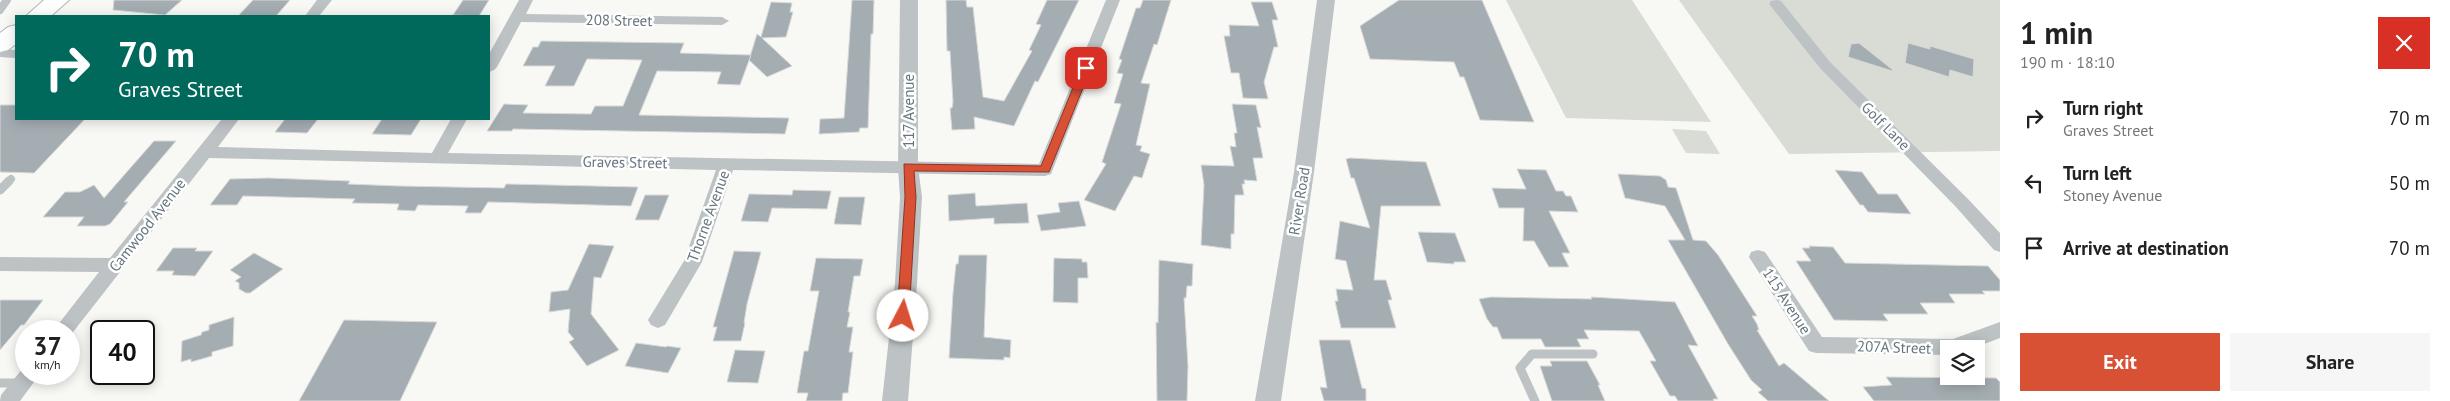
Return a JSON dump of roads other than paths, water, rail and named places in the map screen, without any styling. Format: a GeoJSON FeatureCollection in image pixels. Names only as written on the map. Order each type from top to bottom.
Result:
{"type":"FeatureCollection","features":[{"type":"Feature","properties":{"kind":"highway"},"geometry":{"type":"LineString","coordinates":[[38,15],[58,0]]}},
{"type":"Feature","properties":{"kind":"highway"},"geometry":{"type":"LineString","coordinates":[[0,45],[15,33]]}},
{"type":"Feature","properties":{"kind":"street"},"geometry":{"type":"LineString","coordinates":[[313,15],[325,0]]}},
{"type":"Feature","properties":{"kind":"street"},"geometry":{"type":"LineString","coordinates":[[490,64],[526,0]]}},
{"type":"Feature","properties":{"kind":"street","name":"117 Avenue"},"geometry":{"type":"LineString","coordinates":[[895,401],[908,245],[910,197],[908,167],[909,0]]}},
{"type":"Feature","properties":{"kind":"street","name":"Graves Street"},"geometry":{"type":"LineString","coordinates":[[205,152],[437,159],[1045,170],[1113,0]]}},
{"type":"Feature","properties":{"kind":"street","name":"River Road"},"geometry":{"type":"LineString","coordinates":[[1268,401],[1304,172],[1326,0]]}},
{"type":"Feature","properties":{"kind":"street","name":"Golf Lane"},"geometry":{"type":"LineString","coordinates":[[1775,2],[1825,65],[1962,203],[2000,245]]}},
{"type":"Feature","properties":{"kind":"street","name":"208 Street"},"geometry":{"type":"LineString","coordinates":[[516,18],[722,21]]}},
{"type":"Feature","properties":{"kind":"street","name":"Camwood Avenue"},"geometry":{"type":"LineString","coordinates":[[73,320],[230,120]]}},
{"type":"Feature","properties":{"kind":"street"},"geometry":{"type":"LineString","coordinates":[[437,159],[458,120]]}},
{"type":"Feature","properties":{"kind":"street","name":"Thorne Avenue"},"geometry":{"type":"LineString","coordinates":[[658,320],[692,262],[727,164]]}},
{"type":"Feature","properties":{"kind":"street","name":"115 Avenue"},"geometry":{"type":"LineString","coordinates":[[1758,257],[1816,345]]}},
{"type":"Feature","properties":{"kind":"street"},"geometry":{"type":"LineString","coordinates":[[0,264],[116,265]]}},
{"type":"Feature","properties":{"kind":"street","name":"207A Street"},"geometry":{"type":"LineString","coordinates":[[1816,345],[1953,347],[2000,330]]}},
{"type":"Feature","properties":{"kind":"street"},"geometry":{"type":"LineString","coordinates":[[8,401],[21,385]]}},
{"type":"Feature","properties":{"kind":"lane"},"geometry":{"type":"LineString","coordinates":[[0,10],[5,6],[7,0]]}},
{"type":"Feature","properties":{"kind":"lane"},"geometry":{"type":"LineString","coordinates":[[0,53],[15,54]]}},
{"type":"Feature","properties":{"kind":"lane"},"geometry":{"type":"LineString","coordinates":[[0,190],[11,179]]}},
{"type":"Feature","properties":{"kind":"lane"},"geometry":{"type":"LineString","coordinates":[[1534,401],[1520,368],[1532,354],[1593,354]]}},
{"type":"Feature","properties":{"kind":"lane"},"geometry":{"type":"LineString","coordinates":[[0,383],[15,380]]}}]}
